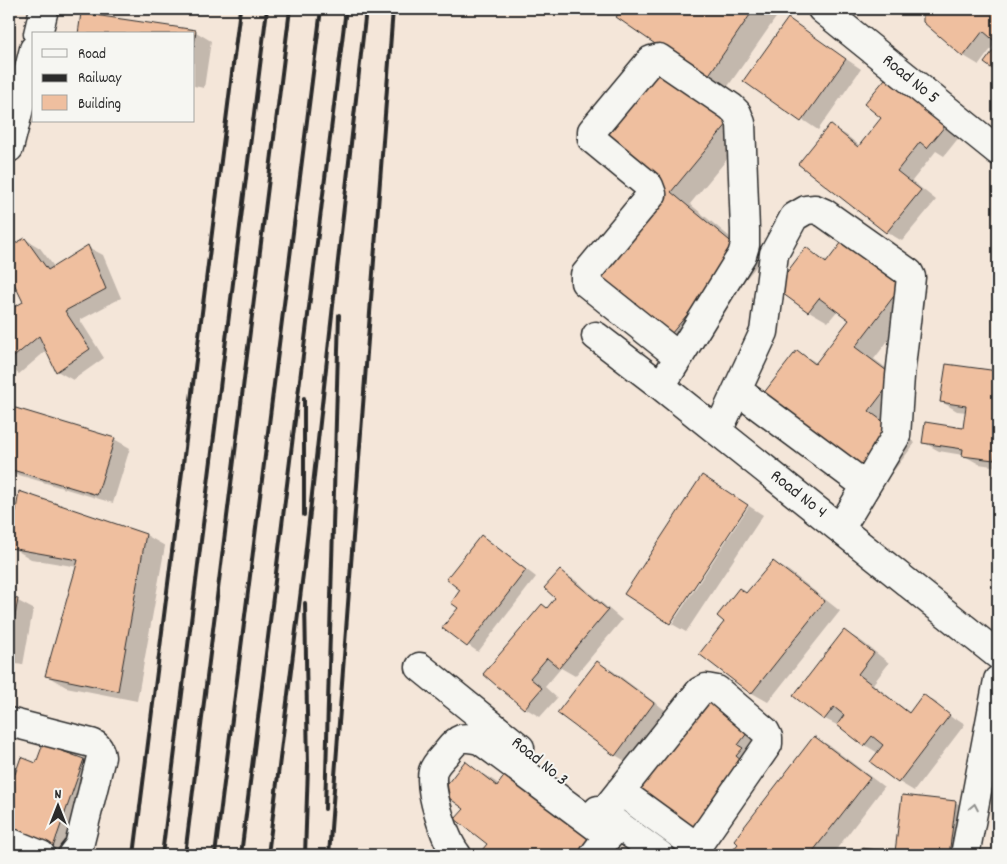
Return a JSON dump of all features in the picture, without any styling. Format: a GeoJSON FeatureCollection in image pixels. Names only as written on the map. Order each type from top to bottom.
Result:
{"type":"FeatureCollection","features":[{"type":"Feature","properties":{"kind":"street"},"geometry":{"type":"LineString","coordinates":[[38,32],[44,9]]}},
{"type":"Feature","properties":{"kind":"street","name":"Road No 5"},"geometry":{"type":"LineString","coordinates":[[822,9],[998,151]]}},
{"type":"Feature","properties":{"kind":"street"},"geometry":{"type":"LineString","coordinates":[[9,148],[32,57]]}},
{"type":"Feature","properties":{"kind":"street"},"geometry":{"type":"LineString","coordinates":[[661,386],[679,357],[742,255],[745,245],[741,123],[737,112],[656,58],[651,60],[592,131],[591,136],[592,139],[649,186],[652,194],[585,275],[584,279],[585,282],[679,357]]}},
{"type":"Feature","properties":{"kind":"street"},"geometry":{"type":"LineString","coordinates":[[718,431],[764,332],[774,254],[794,217],[806,210],[815,209],[824,213],[909,273],[911,277],[900,376],[897,432],[840,528]]}},
{"type":"Feature","properties":{"kind":"street","name":"Road No 4"},"geometry":{"type":"LineString","coordinates":[[596,336],[998,655]]}},
{"type":"Feature","properties":{"kind":"street"},"geometry":{"type":"LineString","coordinates":[[737,390],[866,486]]}},
{"type":"Feature","properties":{"kind":"street","name":"Road No 3"},"geometry":{"type":"LineString","coordinates":[[420,667],[496,740],[614,837],[660,855]]}},
{"type":"Feature","properties":{"kind":"street"},"geometry":{"type":"LineString","coordinates":[[964,855],[998,680]]}},
{"type":"Feature","properties":{"kind":"street"},"geometry":{"type":"LineString","coordinates":[[614,837],[620,791],[700,691],[706,688],[717,690],[765,731],[768,737],[768,744],[694,851],[620,791]]}},
{"type":"Feature","properties":{"kind":"street"},"geometry":{"type":"LineString","coordinates":[[9,722],[96,745],[100,750],[101,757],[79,846],[72,855]]}},
{"type":"Feature","properties":{"kind":"street"},"geometry":{"type":"LineString","coordinates":[[457,855],[449,845],[432,788],[434,770],[455,741],[467,737],[480,740],[496,740]]}},
{"type":"Feature","properties":{"kind":"street"},"geometry":{"type":"LineString","coordinates":[[9,842],[40,855]]}},
{"type":"Feature","properties":{"kind":"building"},"geometry":{"type":"Polygon","coordinates":[[[622,9],[754,9],[706,79],[616,17],[622,9]]]}},
{"type":"Feature","properties":{"kind":"building"},"geometry":{"type":"Polygon","coordinates":[[[923,9],[998,9],[998,44],[983,31],[963,57],[923,22],[923,9]]]}},
{"type":"Feature","properties":{"kind":"building"},"geometry":{"type":"Polygon","coordinates":[[[81,13],[196,30],[195,38],[195,32],[78,32],[81,13]]]}},
{"type":"Feature","properties":{"kind":"building"},"geometry":{"type":"Polygon","coordinates":[[[788,18],[846,59],[801,122],[743,81],[788,18]]]}},
{"type":"Feature","properties":{"kind":"building"},"geometry":{"type":"Polygon","coordinates":[[[998,44],[998,73],[984,63],[998,44]]]}},
{"type":"Feature","properties":{"kind":"building"},"geometry":{"type":"Polygon","coordinates":[[[654,62],[728,123],[671,192],[741,250],[666,340],[588,276],[661,188],[595,134],[654,62]]]}},
{"type":"Feature","properties":{"kind":"building"},"geometry":{"type":"Polygon","coordinates":[[[885,79],[945,126],[927,148],[920,142],[897,171],[921,190],[886,233],[798,164],[830,124],[858,147],[881,118],[864,104],[885,79]]]}},
{"type":"Feature","properties":{"kind":"building"},"geometry":{"type":"Polygon","coordinates":[[[848,234],[907,279],[855,347],[895,377],[869,411],[896,431],[865,472],[763,394],[797,350],[815,364],[849,320],[819,298],[808,312],[775,288],[806,247],[826,263],[848,234]]]}},
{"type":"Feature","properties":{"kind":"building"},"geometry":{"type":"Polygon","coordinates":[[[25,238],[48,270],[88,245],[106,289],[65,311],[90,349],[56,372],[39,336],[9,361],[9,310],[23,302],[9,273],[9,247],[25,238]]]}},
{"type":"Feature","properties":{"kind":"building"},"geometry":{"type":"Polygon","coordinates":[[[946,364],[998,371],[998,430],[994,460],[962,456],[963,449],[922,443],[925,422],[963,428],[966,406],[940,402],[946,364]]]}},
{"type":"Feature","properties":{"kind":"building"},"geometry":{"type":"Polygon","coordinates":[[[9,406],[115,438],[97,495],[9,469],[9,406]]]}},
{"type":"Feature","properties":{"kind":"building"},"geometry":{"type":"Polygon","coordinates":[[[702,475],[748,505],[670,624],[624,594],[702,475]]]}},
{"type":"Feature","properties":{"kind":"building"},"geometry":{"type":"Polygon","coordinates":[[[19,491],[146,534],[118,691],[45,676],[78,560],[10,548],[19,491]]]}},
{"type":"Feature","properties":{"kind":"building"},"geometry":{"type":"Polygon","coordinates":[[[481,535],[526,570],[467,647],[442,628],[458,608],[451,603],[460,590],[446,579],[481,535]]]}},
{"type":"Feature","properties":{"kind":"building"},"geometry":{"type":"Polygon","coordinates":[[[773,561],[825,601],[751,694],[699,654],[724,622],[717,616],[739,588],[746,593],[773,561]]]}},
{"type":"Feature","properties":{"kind":"building"},"geometry":{"type":"Polygon","coordinates":[[[560,570],[608,610],[559,668],[547,658],[530,678],[542,688],[524,709],[483,674],[542,604],[547,608],[555,598],[544,588],[560,570]]]}},
{"type":"Feature","properties":{"kind":"building"},"geometry":{"type":"Polygon","coordinates":[[[9,597],[18,599],[9,650],[9,597]]]}},
{"type":"Feature","properties":{"kind":"building"},"geometry":{"type":"Polygon","coordinates":[[[844,630],[874,653],[858,674],[909,713],[923,694],[950,715],[898,783],[870,762],[883,745],[872,736],[864,746],[837,725],[844,715],[834,707],[824,720],[793,696],[844,630]]]}},
{"type":"Feature","properties":{"kind":"building"},"geometry":{"type":"Polygon","coordinates":[[[597,661],[654,703],[615,756],[557,713],[597,661]]]}},
{"type":"Feature","properties":{"kind":"building"},"geometry":{"type":"Polygon","coordinates":[[[706,694],[751,728],[738,745],[743,748],[736,756],[742,761],[687,835],[630,792],[706,694]]]}},
{"type":"Feature","properties":{"kind":"building"},"geometry":{"type":"Polygon","coordinates":[[[814,736],[870,778],[810,855],[729,855],[738,844],[734,840],[814,736]]]}},
{"type":"Feature","properties":{"kind":"building"},"geometry":{"type":"Polygon","coordinates":[[[43,744],[84,759],[52,850],[9,829],[12,819],[9,818],[9,772],[15,774],[21,757],[36,763],[43,744]]]}},
{"type":"Feature","properties":{"kind":"building"},"geometry":{"type":"Polygon","coordinates":[[[465,761],[497,786],[510,768],[597,835],[581,855],[478,855],[487,844],[455,819],[464,809],[441,792],[465,761]]]}},
{"type":"Feature","properties":{"kind":"building"},"geometry":{"type":"Polygon","coordinates":[[[902,795],[956,801],[949,855],[860,855],[861,848],[895,852],[902,795]]]}},
{"type":"Feature","properties":{"kind":"railway"},"geometry":{"type":"LineString","coordinates":[[134,855],[240,9]]}},
{"type":"Feature","properties":{"kind":"railway"},"geometry":{"type":"LineString","coordinates":[[162,855],[267,9]]}},
{"type":"Feature","properties":{"kind":"railway"},"geometry":{"type":"LineString","coordinates":[[185,855],[290,9]]}},
{"type":"Feature","properties":{"kind":"railway"},"geometry":{"type":"LineString","coordinates":[[215,855],[321,9]]}},
{"type":"Feature","properties":{"kind":"railway"},"geometry":{"type":"LineString","coordinates":[[241,855],[346,9]]}},
{"type":"Feature","properties":{"kind":"railway"},"geometry":{"type":"LineString","coordinates":[[268,855],[304,566],[366,9]]}},
{"type":"Feature","properties":{"kind":"railway"},"geometry":{"type":"LineString","coordinates":[[329,855],[393,9]]}},
{"type":"Feature","properties":{"kind":"railway"},"geometry":{"type":"LineString","coordinates":[[325,809],[339,315]]}},
{"type":"Feature","properties":{"kind":"railway"},"geometry":{"type":"LineString","coordinates":[[304,398],[304,515]]}},
{"type":"Feature","properties":{"kind":"railway"},"geometry":{"type":"LineString","coordinates":[[305,603],[308,766],[305,855]]}}]}
